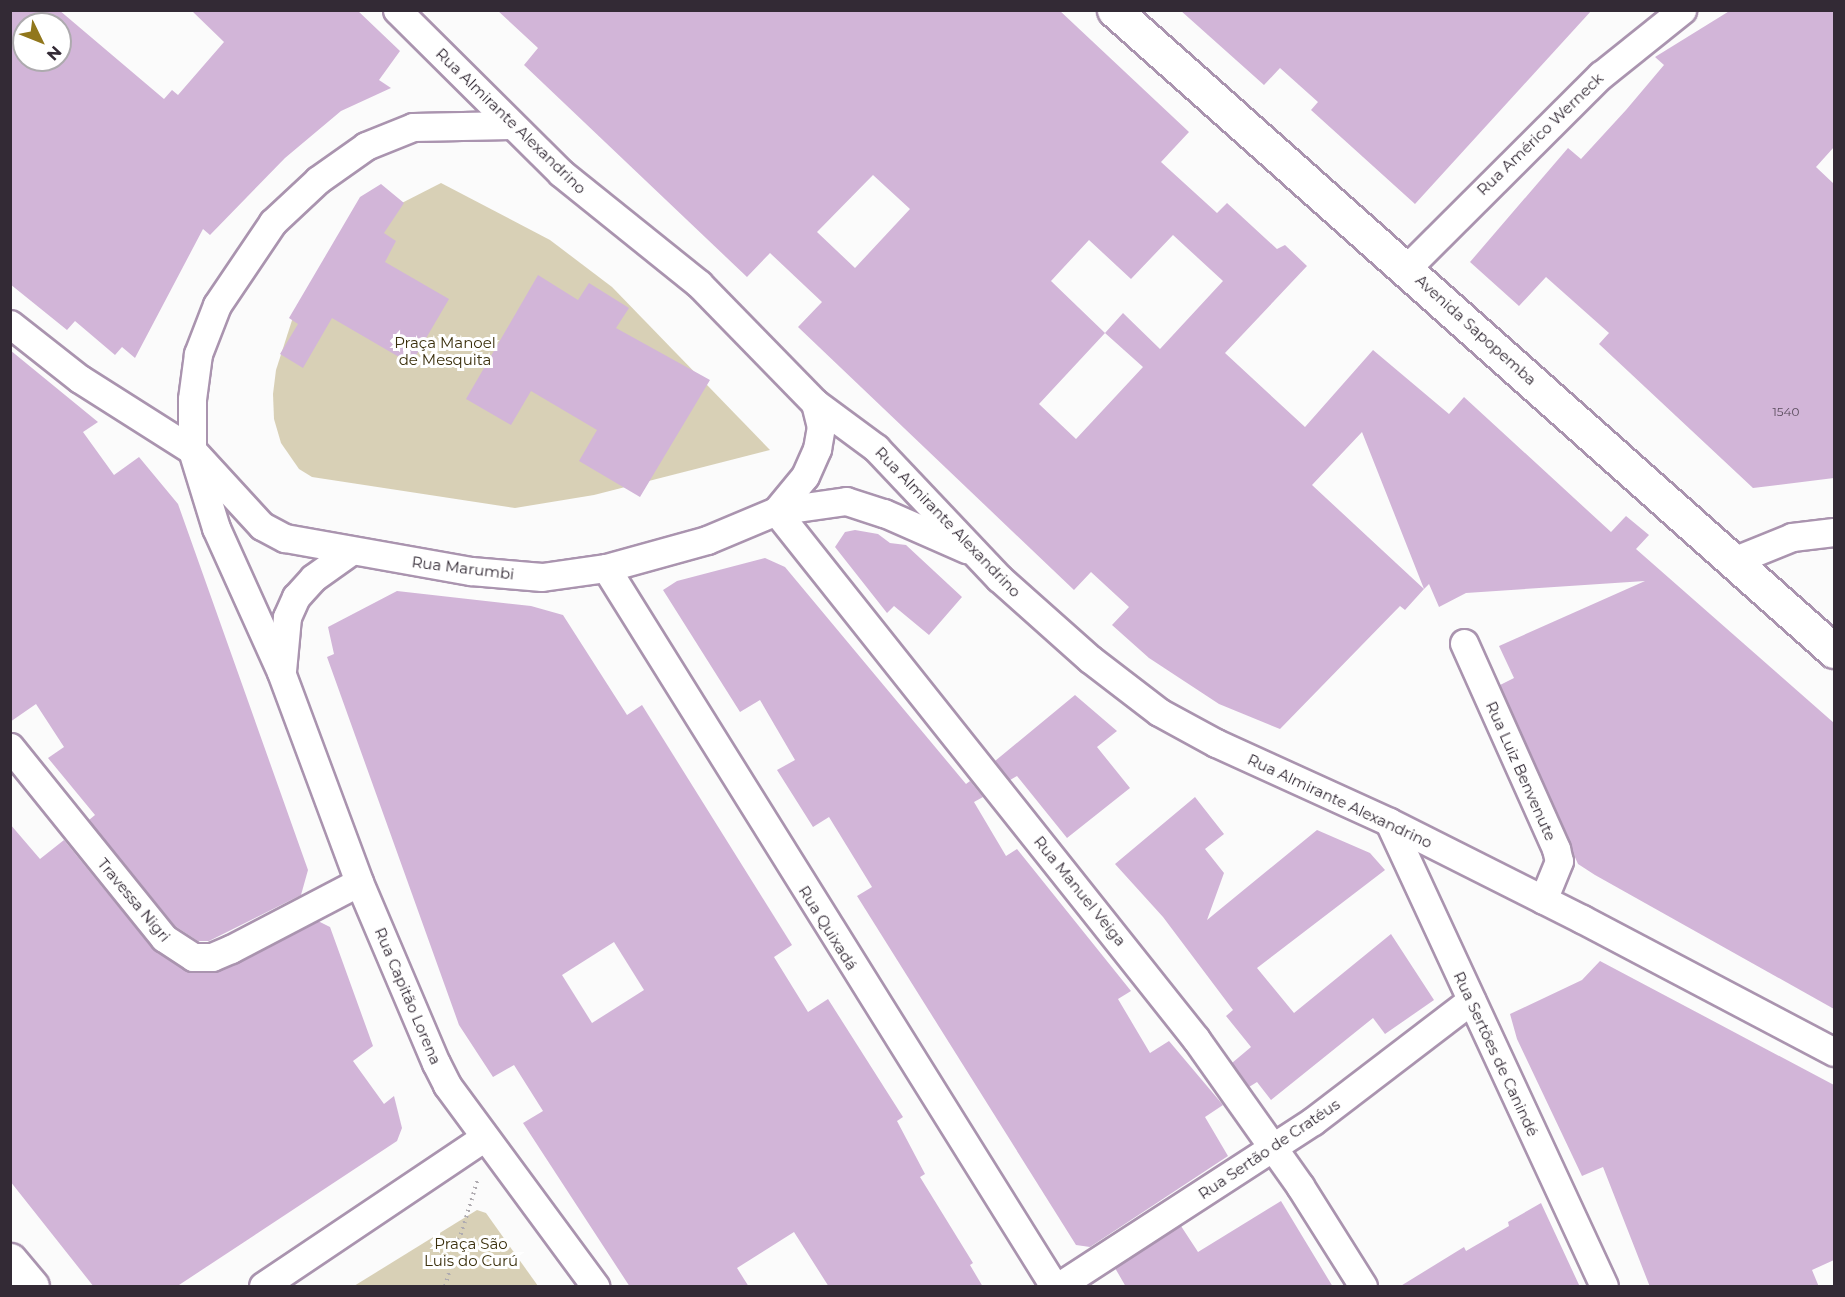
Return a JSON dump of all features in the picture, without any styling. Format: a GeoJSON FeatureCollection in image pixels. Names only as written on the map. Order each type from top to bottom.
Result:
{"type":"FeatureCollection","features":[{"type":"Feature","properties":{"kind":"main road","name":"Avenida Sapopemba"},"geometry":{"type":"LineString","coordinates":[[1114,10],[1407,268],[1834,651]]}},
{"type":"Feature","properties":{"kind":"main road"},"geometry":{"type":"LineString","coordinates":[[10,1260],[32,1287]]}},
{"type":"Feature","properties":{"kind":"street","name":"Rua Almirante Alexandrino"},"geometry":{"type":"LineString","coordinates":[[397,10],[561,172],[699,284],[814,403],[876,448],[973,552],[1090,659],[1159,711],[1216,743],[1389,822],[1834,1052]]}},
{"type":"Feature","properties":{"kind":"street","name":"Rua Américo Werneck"},"geometry":{"type":"LineString","coordinates":[[1407,268],[1601,75],[1682,10]]}},
{"type":"Feature","properties":{"kind":"street"},"geometry":{"type":"LineString","coordinates":[[192,450],[192,399],[198,354],[217,305],[240,265],[273,222],[318,180],[366,146],[413,127],[511,125]]}},
{"type":"Feature","properties":{"kind":"street","name":"Rua Marumbi"},"geometry":{"type":"LineString","coordinates":[[10,324],[80,379],[192,450],[262,525],[285,538],[471,571],[542,577],[606,568],[707,540],[776,511],[846,501],[885,513],[973,552]]}},
{"type":"Feature","properties":{"kind":"street"},"geometry":{"type":"LineString","coordinates":[[776,511],[805,476],[817,449],[821,427],[814,403]]}},
{"type":"Feature","properties":{"kind":"street","name":"Rua Capitão Lorena"},"geometry":{"type":"LineString","coordinates":[[192,450],[216,528],[282,672],[359,882],[436,1063],[485,1137],[595,1287]]}},
{"type":"Feature","properties":{"kind":"street","name":"Rua Manuel Veiga"},"geometry":{"type":"LineString","coordinates":[[776,511],[1150,979],[1273,1148],[1363,1287]]}},
{"type":"Feature","properties":{"kind":"street"},"geometry":{"type":"LineString","coordinates":[[1733,561],[1792,537],[1834,532]]}},
{"type":"Feature","properties":{"kind":"street","name":"Rua Capitão Lorena"},"geometry":{"type":"LineString","coordinates":[[282,672],[287,617],[296,597],[313,578],[351,551]]}},
{"type":"Feature","properties":{"kind":"street","name":"Rua Quixadá"},"geometry":{"type":"LineString","coordinates":[[606,568],[1054,1287]]}},
{"type":"Feature","properties":{"kind":"street","name":"Rua Luiz Benvenute"},"geometry":{"type":"LineString","coordinates":[[1464,644],[1556,849],[1559,861],[1543,900]]}},
{"type":"Feature","properties":{"kind":"street","name":"Travessa Nigri"},"geometry":{"type":"LineString","coordinates":[[10,747],[164,938],[193,957],[212,957],[231,950],[359,882]]}},
{"type":"Feature","properties":{"kind":"street","name":"Rua Sertões de Canindé"},"geometry":{"type":"LineString","coordinates":[[1389,822],[1604,1287]]}},
{"type":"Feature","properties":{"kind":"street","name":"Rua Sertão de Cratéus"},"geometry":{"type":"LineString","coordinates":[[1059,1287],[1273,1148],[1471,1000]]}},
{"type":"Feature","properties":{"kind":"street"},"geometry":{"type":"LineString","coordinates":[[263,1287],[485,1137]]}},
{"type":"Feature","properties":{"kind":"path"},"geometry":{"type":"LineString","coordinates":[[445,1287],[476,1190],[485,1137]]}},
{"type":"Feature","properties":{"kind":"green space","name":"Praça Manoel de Mesquita"},"geometry":{"type":"Polygon","coordinates":[[[441,183],[550,240],[612,287],[770,450],[594,495],[515,508],[312,477],[299,469],[281,443],[274,419],[273,394],[276,370],[295,311],[394,207],[441,183]]]}},
{"type":"Feature","properties":{"kind":"green space","name":"Praça São Luis do Curú"},"geometry":{"type":"Polygon","coordinates":[[[477,1210],[486,1213],[538,1286],[354,1286],[477,1210]]]}},
{"type":"Feature","properties":{"kind":"building"},"geometry":{"type":"Polygon","coordinates":[[[10,10],[59,10],[61,12],[12,12],[12,72],[72,72],[72,21],[164,99],[172,90],[178,95],[224,42],[191,10],[357,10],[400,51],[379,80],[391,88],[341,111],[285,158],[210,235],[203,229],[135,358],[122,347],[115,355],[75,321],[67,330],[10,284],[10,10]]]}},
{"type":"Feature","properties":{"kind":"building"},"geometry":{"type":"Polygon","coordinates":[[[497,10],[1059,10],[1189,132],[1161,162],[1217,213],[1227,203],[1277,249],[1285,245],[1307,266],[1225,353],[1305,427],[1373,350],[1449,414],[1464,397],[1611,532],[1626,516],[1649,535],[1636,549],[1834,723],[1834,1009],[1595,875],[1578,864],[1574,855],[1500,685],[1514,678],[1499,646],[1645,581],[1466,593],[1439,607],[1429,584],[1405,610],[1400,606],[1280,729],[1219,704],[1149,658],[1112,625],[1129,607],[1091,572],[1074,590],[798,327],[822,302],[770,253],[747,277],[524,65],[538,48],[497,10]],[[873,175],[817,232],[855,268],[910,209],[873,175]],[[1173,235],[1131,279],[1089,240],[1051,281],[1105,333],[1123,313],[1160,349],[1223,281],[1173,235]],[[1105,333],[1039,404],[1076,439],[1143,367],[1105,333]],[[1362,432],[1312,485],[1424,589],[1362,432]]]}},
{"type":"Feature","properties":{"kind":"building"},"geometry":{"type":"Polygon","coordinates":[[[1180,10],[1592,10],[1415,204],[1311,110],[1318,102],[1280,68],[1264,85],[1180,10]]]}},
{"type":"Feature","properties":{"kind":"building"},"geometry":{"type":"Polygon","coordinates":[[[1731,10],[1834,10],[1834,147],[1816,167],[1834,184],[1834,478],[1753,488],[1599,344],[1609,333],[1546,277],[1519,306],[1470,262],[1568,148],[1581,159],[1626,110],[1664,65],[1655,57],[1731,10]]]}},
{"type":"Feature","properties":{"kind":"building"},"geometry":{"type":"Polygon","coordinates":[[[381,184],[404,203],[384,233],[396,241],[385,262],[449,299],[411,364],[332,318],[303,368],[280,354],[298,324],[289,318],[360,197],[381,184]]]}},
{"type":"Feature","properties":{"kind":"building"},"geometry":{"type":"Polygon","coordinates":[[[538,275],[578,300],[589,283],[629,308],[616,328],[710,380],[640,497],[579,461],[597,430],[531,391],[511,425],[466,399],[538,275]]]}},
{"type":"Feature","properties":{"kind":"building"},"geometry":{"type":"Polygon","coordinates":[[[10,350],[98,422],[83,432],[114,475],[139,457],[178,504],[308,870],[301,895],[209,941],[198,941],[175,926],[89,820],[95,815],[48,758],[64,747],[36,704],[10,722],[10,350]]]}},
{"type":"Feature","properties":{"kind":"building"},"geometry":{"type":"Polygon","coordinates":[[[855,530],[878,534],[890,543],[906,545],[962,597],[929,635],[894,606],[887,613],[835,547],[845,532],[855,530]]]}},
{"type":"Feature","properties":{"kind":"building"},"geometry":{"type":"Polygon","coordinates":[[[765,558],[785,567],[966,784],[970,781],[983,797],[974,802],[1006,856],[1017,849],[1131,991],[1118,999],[1150,1053],[1169,1041],[1223,1105],[1205,1117],[1228,1156],[1090,1247],[1076,1245],[857,896],[872,887],[829,817],[813,827],[777,770],[795,760],[760,700],[740,712],[663,590],[677,581],[765,558]]]}},
{"type":"Feature","properties":{"kind":"building"},"geometry":{"type":"Polygon","coordinates":[[[397,591],[531,606],[563,615],[627,715],[642,705],[792,945],[774,957],[808,1012],[828,999],[903,1117],[897,1121],[925,1174],[920,1177],[973,1263],[970,1265],[983,1287],[829,1287],[794,1232],[737,1268],[749,1287],[630,1287],[523,1123],[543,1111],[514,1065],[493,1077],[459,1025],[327,657],[334,654],[328,627],[397,591]],[[614,942],[562,975],[592,1023],[644,990],[614,942]]]}},
{"type":"Feature","properties":{"kind":"building"},"geometry":{"type":"Polygon","coordinates":[[[1075,695],[1117,731],[1097,747],[1130,788],[1067,838],[1017,776],[1010,780],[995,761],[1075,695]]]}},
{"type":"Feature","properties":{"kind":"building"},"geometry":{"type":"Polygon","coordinates":[[[1195,797],[1224,834],[1205,849],[1224,873],[1207,920],[1317,830],[1370,853],[1385,870],[1257,968],[1294,1013],[1391,934],[1434,1000],[1385,1034],[1373,1018],[1271,1100],[1257,1082],[1249,1087],[1232,1063],[1251,1047],[1226,1016],[1233,1010],[1163,917],[1115,864],[1195,797]]]}},
{"type":"Feature","properties":{"kind":"building"},"geometry":{"type":"Polygon","coordinates":[[[10,824],[40,859],[64,840],[152,948],[185,970],[218,972],[318,921],[330,927],[373,1046],[353,1061],[384,1104],[394,1096],[402,1128],[397,1141],[176,1287],[94,1287],[10,1181],[10,824]]]}},
{"type":"Feature","properties":{"kind":"building"},"geometry":{"type":"Polygon","coordinates":[[[1600,961],[1834,1085],[1834,1260],[1812,1270],[1819,1287],[1650,1287],[1603,1167],[1582,1176],[1517,1039],[1510,1014],[1582,980],[1600,961]]]}},
{"type":"Feature","properties":{"kind":"building"},"geometry":{"type":"Polygon","coordinates":[[[1281,1201],[1333,1287],[1126,1287],[1115,1268],[1181,1226],[1198,1252],[1281,1201]]]}},
{"type":"Feature","properties":{"kind":"building"},"geometry":{"type":"Polygon","coordinates":[[[1541,1203],[1580,1287],[1399,1287],[1464,1247],[1466,1251],[1509,1226],[1508,1222],[1541,1203]]]}}]}
